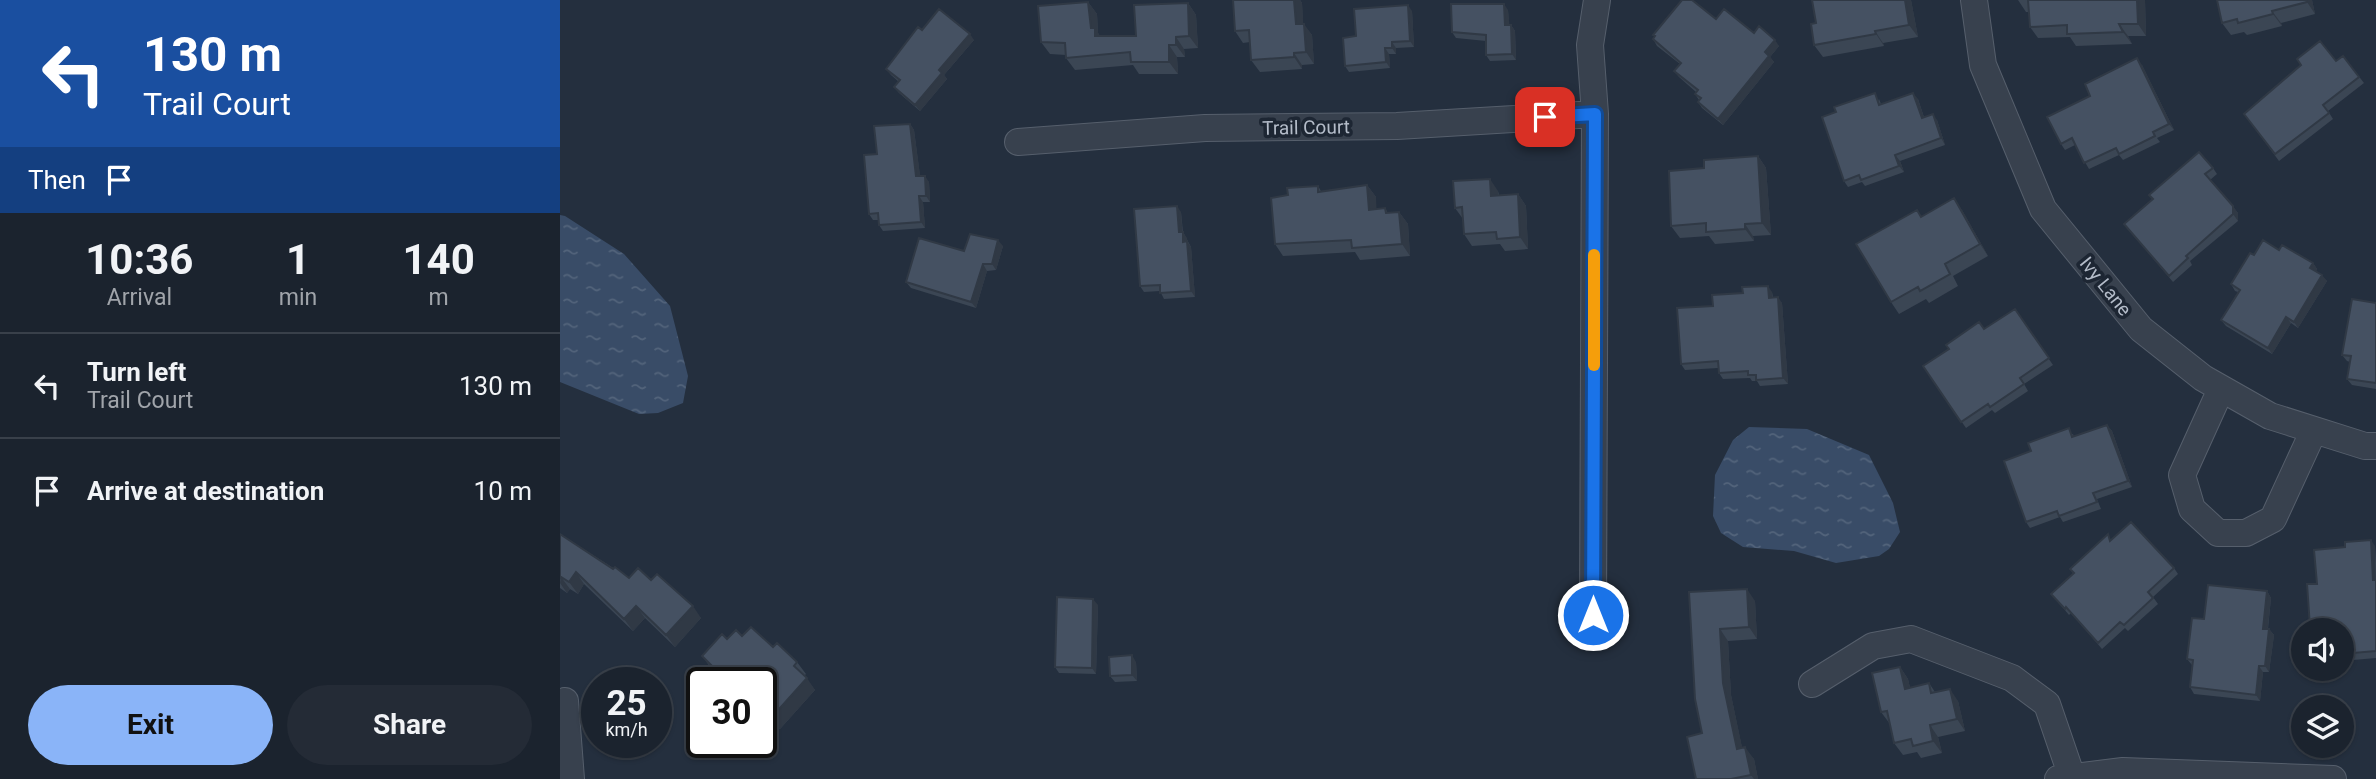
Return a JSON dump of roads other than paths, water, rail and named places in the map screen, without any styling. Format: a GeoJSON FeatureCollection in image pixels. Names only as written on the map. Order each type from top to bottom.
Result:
{"type":"FeatureCollection","features":[{"type":"Feature","properties":{"kind":"street"},"geometry":{"type":"LineString","coordinates":[[1593,615],[1595,114],[1590,45],[1597,0]]}},
{"type":"Feature","properties":{"kind":"street","name":"Ivy Lane"},"geometry":{"type":"LineString","coordinates":[[1974,0],[1983,65],[2043,209],[2141,329],[2203,378],[2270,416],[2365,446],[2376,446]]}},
{"type":"Feature","properties":{"kind":"street","name":"Trail Court"},"geometry":{"type":"LineString","coordinates":[[1018,142],[1205,128],[1397,126],[1595,114]]}},
{"type":"Feature","properties":{"kind":"street"},"geometry":{"type":"LineString","coordinates":[[2221,389],[2182,475],[2192,509],[2218,533],[2246,533],[2273,519],[2314,430]]}},
{"type":"Feature","properties":{"kind":"street"},"geometry":{"type":"LineString","coordinates":[[1812,684],[1873,646],[1911,639],[2012,678],[2047,704],[2065,778],[2123,771],[2333,779]]}},
{"type":"Feature","properties":{"kind":"street"},"geometry":{"type":"LineString","coordinates":[[565,702],[571,779]]}},
{"type":"Feature","properties":{"kind":"water"},"geometry":{"type":"Polygon","coordinates":[[[560,215],[624,254],[670,306],[688,376],[683,403],[658,413],[639,414],[560,382],[560,215]]]}},
{"type":"Feature","properties":{"kind":"water"},"geometry":{"type":"Polygon","coordinates":[[[1749,427],[1807,429],[1869,455],[1893,503],[1900,532],[1889,549],[1879,556],[1836,563],[1794,551],[1743,547],[1721,533],[1713,516],[1715,475],[1733,440],[1749,427]]]}}]}
